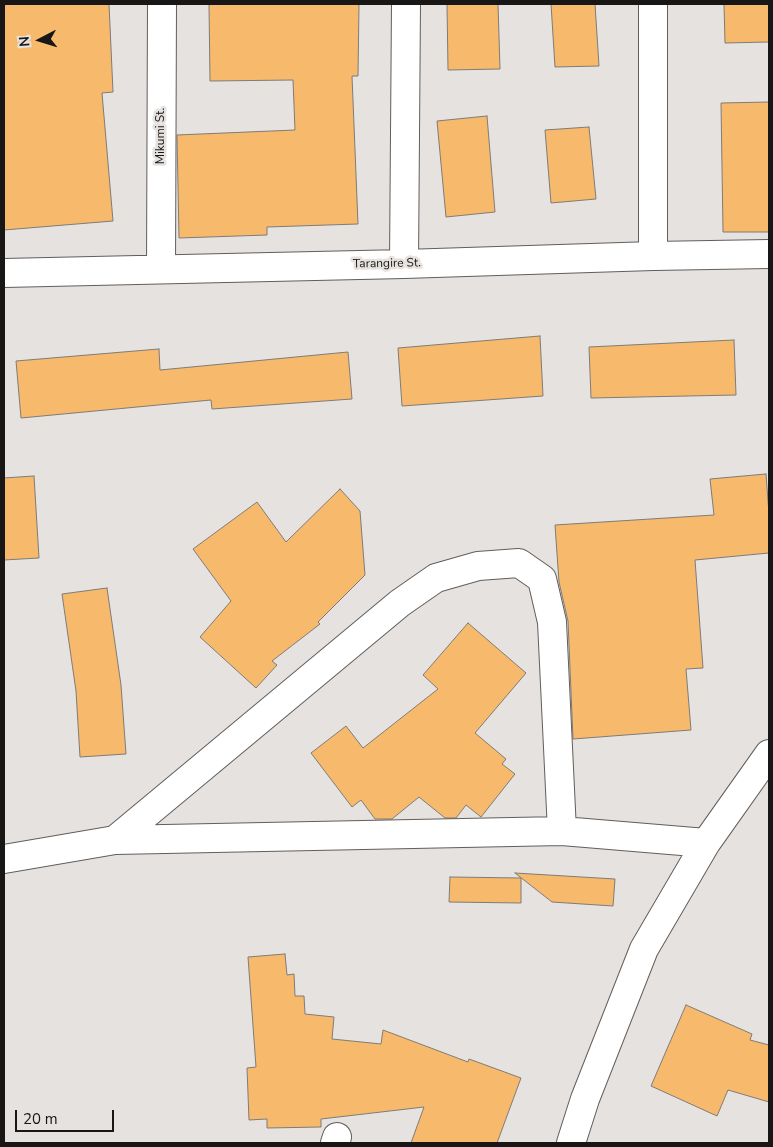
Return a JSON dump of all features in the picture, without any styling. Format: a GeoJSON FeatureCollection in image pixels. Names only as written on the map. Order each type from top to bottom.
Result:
{"type":"FeatureCollection","features":[{"type":"Feature","properties":{"kind":"street","name":"Mikumi St."},"geometry":{"type":"LineString","coordinates":[[161,269],[162,4]]}},
{"type":"Feature","properties":{"kind":"street"},"geometry":{"type":"LineString","coordinates":[[404,264],[406,4]]}},
{"type":"Feature","properties":{"kind":"street"},"geometry":{"type":"LineString","coordinates":[[653,4],[653,256]]}},
{"type":"Feature","properties":{"kind":"street","name":"Tarangire St."},"geometry":{"type":"LineString","coordinates":[[4,273],[769,254]]}},
{"type":"Feature","properties":{"kind":"street"},"geometry":{"type":"LineString","coordinates":[[115,840],[407,598],[436,578],[478,566],[519,563],[542,579],[552,622],[562,831]]}},
{"type":"Feature","properties":{"kind":"street"},"geometry":{"type":"LineString","coordinates":[[571,1143],[585,1099],[644,949],[706,843],[769,754]]}},
{"type":"Feature","properties":{"kind":"street"},"geometry":{"type":"LineString","coordinates":[[4,859],[115,840],[562,831],[706,843]]}},
{"type":"Feature","properties":{"kind":"building"},"geometry":{"type":"Polygon","coordinates":[[[4,4],[109,4],[113,92],[102,93],[113,221],[4,230],[4,4]]]}},
{"type":"Feature","properties":{"kind":"building"},"geometry":{"type":"Polygon","coordinates":[[[209,4],[359,4],[358,76],[352,76],[358,224],[267,227],[267,235],[179,238],[177,135],[295,130],[293,80],[210,81],[209,4]]]}},
{"type":"Feature","properties":{"kind":"building"},"geometry":{"type":"Polygon","coordinates":[[[447,4],[498,4],[500,69],[448,70],[447,4]]]}},
{"type":"Feature","properties":{"kind":"building"},"geometry":{"type":"Polygon","coordinates":[[[551,4],[595,4],[599,66],[555,67],[551,4]]]}},
{"type":"Feature","properties":{"kind":"building"},"geometry":{"type":"Polygon","coordinates":[[[724,4],[769,4],[769,42],[725,43],[724,4]]]}},
{"type":"Feature","properties":{"kind":"building"},"geometry":{"type":"Polygon","coordinates":[[[769,102],[769,232],[723,232],[721,103],[769,102]]]}},
{"type":"Feature","properties":{"kind":"building"},"geometry":{"type":"Polygon","coordinates":[[[487,116],[495,212],[446,217],[437,121],[487,116]]]}},
{"type":"Feature","properties":{"kind":"building"},"geometry":{"type":"Polygon","coordinates":[[[589,127],[596,199],[551,203],[545,130],[589,127]]]}},
{"type":"Feature","properties":{"kind":"building"},"geometry":{"type":"Polygon","coordinates":[[[540,336],[543,396],[402,406],[398,348],[540,336]]]}},
{"type":"Feature","properties":{"kind":"building"},"geometry":{"type":"Polygon","coordinates":[[[734,340],[736,395],[591,398],[589,347],[734,340]]]}},
{"type":"Feature","properties":{"kind":"building"},"geometry":{"type":"Polygon","coordinates":[[[159,349],[160,370],[348,352],[352,399],[212,409],[211,400],[21,418],[16,361],[159,349]]]}},
{"type":"Feature","properties":{"kind":"building"},"geometry":{"type":"Polygon","coordinates":[[[766,474],[769,553],[695,560],[703,668],[686,669],[691,730],[573,739],[568,621],[559,582],[555,525],[714,515],[710,479],[766,474]]]}},
{"type":"Feature","properties":{"kind":"building"},"geometry":{"type":"Polygon","coordinates":[[[34,476],[39,558],[4,560],[4,478],[34,476]]]}},
{"type":"Feature","properties":{"kind":"building"},"geometry":{"type":"Polygon","coordinates":[[[340,489],[360,511],[365,575],[318,622],[320,624],[272,661],[277,665],[256,688],[200,637],[231,601],[193,549],[257,502],[286,542],[340,489]]]}},
{"type":"Feature","properties":{"kind":"building"},"geometry":{"type":"Polygon","coordinates":[[[107,588],[121,685],[126,754],[80,757],[76,691],[62,594],[107,588]]]}},
{"type":"Feature","properties":{"kind":"building"},"geometry":{"type":"Polygon","coordinates":[[[468,623],[526,673],[475,733],[506,759],[502,764],[515,774],[481,817],[466,805],[456,818],[445,818],[419,797],[392,819],[375,819],[361,800],[352,807],[311,753],[346,726],[363,748],[438,689],[423,675],[468,623]]]}},
{"type":"Feature","properties":{"kind":"building"},"geometry":{"type":"Polygon","coordinates":[[[515,873],[615,879],[613,906],[552,902],[515,873]]]}},
{"type":"Feature","properties":{"kind":"building"},"geometry":{"type":"Polygon","coordinates":[[[450,877],[521,878],[521,903],[449,902],[450,877]]]}},
{"type":"Feature","properties":{"kind":"building"},"geometry":{"type":"Polygon","coordinates":[[[285,954],[287,975],[294,974],[295,996],[304,996],[305,1014],[334,1017],[332,1039],[381,1044],[383,1030],[468,1062],[469,1059],[521,1078],[497,1143],[411,1143],[424,1107],[321,1119],[321,1127],[267,1128],[267,1119],[249,1120],[247,1068],[256,1067],[248,957],[285,954]]]}},
{"type":"Feature","properties":{"kind":"building"},"geometry":{"type":"Polygon","coordinates":[[[686,1005],[752,1034],[750,1040],[769,1045],[769,1102],[728,1090],[717,1116],[651,1086],[686,1005]]]}}]}
